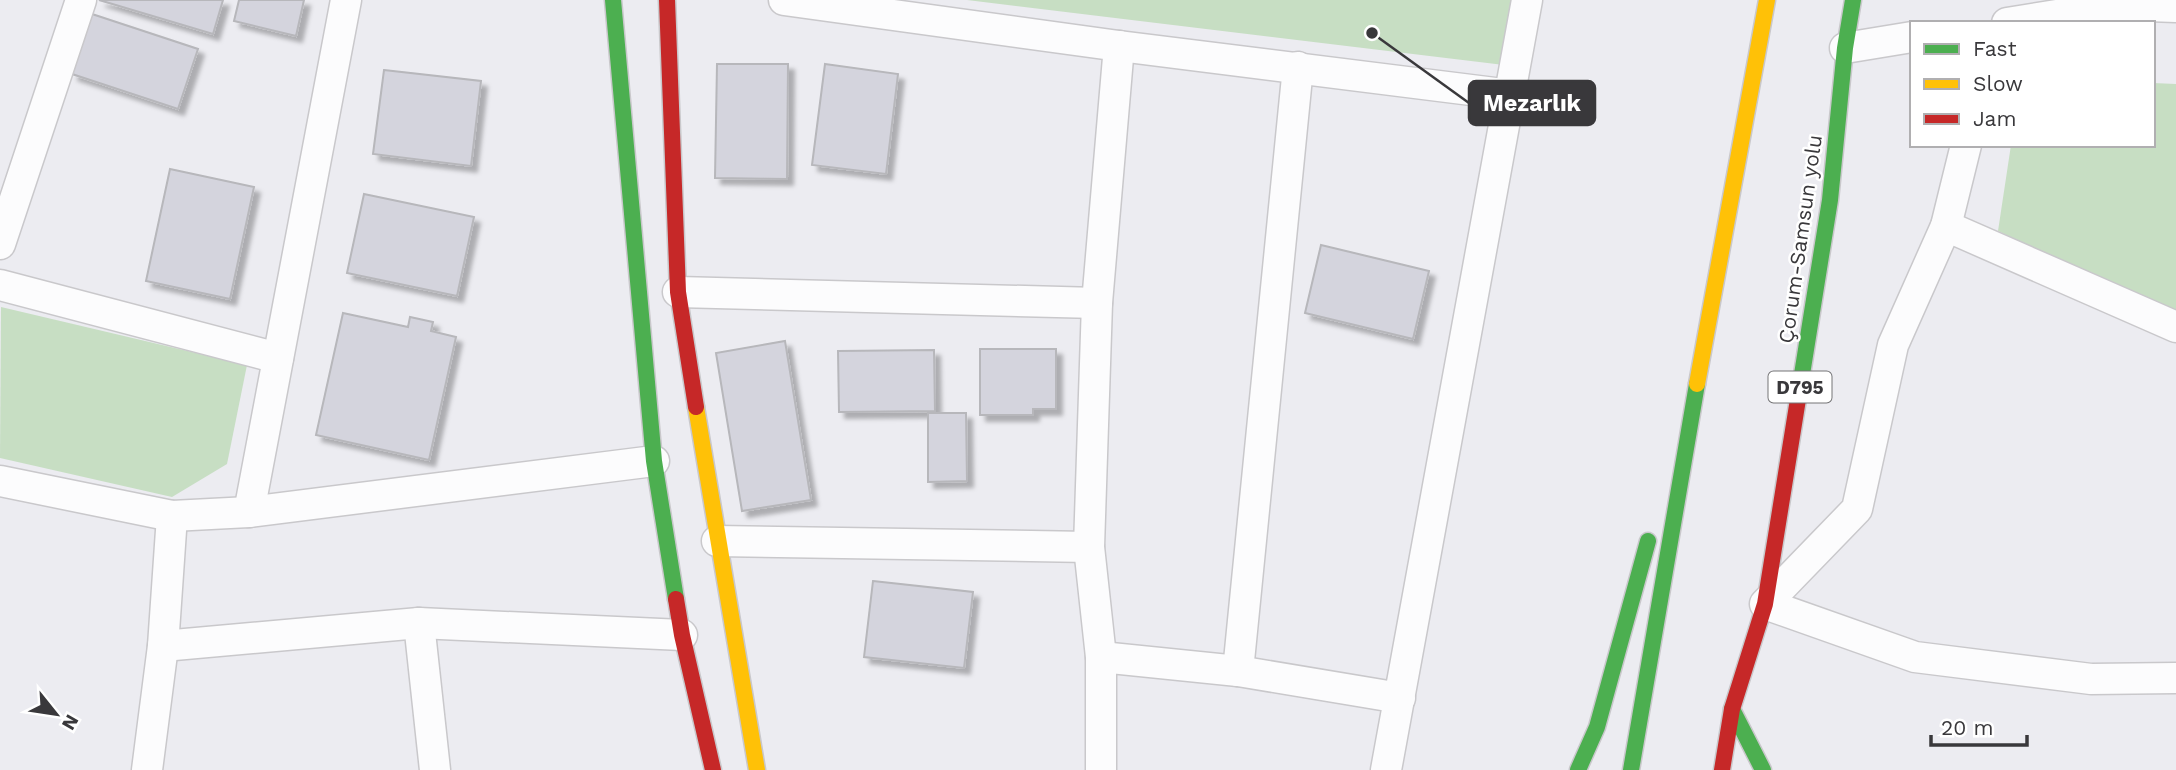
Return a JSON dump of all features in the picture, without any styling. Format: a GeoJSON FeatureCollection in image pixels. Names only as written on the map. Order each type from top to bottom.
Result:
{"type":"FeatureCollection","features":[{"type":"Feature","properties":{"kind":"main road"},"geometry":{"type":"LineString","coordinates":[[613,0],[654,461],[682,635],[713,770]]}},
{"type":"Feature","properties":{"kind":"main road"},"geometry":{"type":"LineString","coordinates":[[667,0],[678,292],[717,541],[757,770]]}},
{"type":"Feature","properties":{"kind":"main road"},"geometry":{"type":"LineString","coordinates":[[1631,770],[1707,320],[1767,0]]}},
{"type":"Feature","properties":{"kind":"main road","name":"Çorum-Samsun yolu"},"geometry":{"type":"LineString","coordinates":[[1722,770],[1732,709],[1765,604],[1830,200],[1845,48],[1853,0]]}},
{"type":"Feature","properties":{"kind":"main road"},"geometry":{"type":"LineString","coordinates":[[1665,477],[1707,320]]}},
{"type":"Feature","properties":{"kind":"main road"},"geometry":{"type":"LineString","coordinates":[[1578,770],[1597,727],[1651,530]]}},
{"type":"Feature","properties":{"kind":"main road"},"geometry":{"type":"LineString","coordinates":[[1732,709],[1763,770]]}},
{"type":"Feature","properties":{"kind":"street"},"geometry":{"type":"LineString","coordinates":[[0,244],[81,0]]}},
{"type":"Feature","properties":{"kind":"street"},"geometry":{"type":"LineString","coordinates":[[249,512],[346,0]]}},
{"type":"Feature","properties":{"kind":"street"},"geometry":{"type":"LineString","coordinates":[[784,0],[1511,96]]}},
{"type":"Feature","properties":{"kind":"street"},"geometry":{"type":"LineString","coordinates":[[1386,770],[1527,0]]}},
{"type":"Feature","properties":{"kind":"street"},"geometry":{"type":"LineString","coordinates":[[1996,21],[2000,0]]}},
{"type":"Feature","properties":{"kind":"street"},"geometry":{"type":"LineString","coordinates":[[2019,21],[2119,5],[2176,7]]}},
{"type":"Feature","properties":{"kind":"street"},"geometry":{"type":"LineString","coordinates":[[1845,48],[1910,37]]}},
{"type":"Feature","properties":{"kind":"street"},"geometry":{"type":"LineString","coordinates":[[1101,770],[1101,657],[1089,547],[1097,303],[1119,46]]}},
{"type":"Feature","properties":{"kind":"street"},"geometry":{"type":"LineString","coordinates":[[1238,671],[1298,67]]}},
{"type":"Feature","properties":{"kind":"street"},"geometry":{"type":"LineString","coordinates":[[1966,147],[1946,226],[1892,345],[1857,509],[1765,604],[1914,657],[2091,678],[2176,678]]}},
{"type":"Feature","properties":{"kind":"street"},"geometry":{"type":"LineString","coordinates":[[1946,226],[2176,327]]}},
{"type":"Feature","properties":{"kind":"street"},"geometry":{"type":"LineString","coordinates":[[0,285],[278,358]]}},
{"type":"Feature","properties":{"kind":"street"},"geometry":{"type":"LineString","coordinates":[[678,292],[1097,303]]}},
{"type":"Feature","properties":{"kind":"street"},"geometry":{"type":"LineString","coordinates":[[0,481],[172,516],[249,512],[654,461]]}},
{"type":"Feature","properties":{"kind":"street"},"geometry":{"type":"LineString","coordinates":[[147,770],[163,646],[172,516]]}},
{"type":"Feature","properties":{"kind":"street"},"geometry":{"type":"LineString","coordinates":[[717,541],[1089,547]]}},
{"type":"Feature","properties":{"kind":"street"},"geometry":{"type":"LineString","coordinates":[[163,646],[419,623],[682,635]]}},
{"type":"Feature","properties":{"kind":"street"},"geometry":{"type":"LineString","coordinates":[[419,623],[435,770]]}},
{"type":"Feature","properties":{"kind":"street"},"geometry":{"type":"LineString","coordinates":[[1101,657],[1238,671],[1400,698]]}},
{"type":"Feature","properties":{"kind":"green space"},"geometry":{"type":"Polygon","coordinates":[[[967,0],[1513,0],[1504,65],[967,0]]]}},
{"type":"Feature","properties":{"kind":"green space"},"geometry":{"type":"Polygon","coordinates":[[[2155,83],[2176,84],[2176,315],[1998,231],[2011,147],[2155,147],[2155,83]]]}},
{"type":"Feature","properties":{"kind":"green space"},"geometry":{"type":"Polygon","coordinates":[[[1,307],[247,365],[227,464],[172,497],[0,458],[1,307]]]}},
{"type":"Feature","properties":{"kind":"building"},"geometry":{"type":"Polygon","coordinates":[[[99,0],[223,0],[213,34],[99,0]]]}},
{"type":"Feature","properties":{"kind":"building"},"geometry":{"type":"Polygon","coordinates":[[[239,0],[304,0],[296,36],[234,21],[239,0]]]}},
{"type":"Feature","properties":{"kind":"building"},"geometry":{"type":"Polygon","coordinates":[[[92,14],[198,49],[178,109],[72,74],[92,14]]]}},
{"type":"Feature","properties":{"kind":"building"},"geometry":{"type":"Polygon","coordinates":[[[717,64],[788,64],[787,179],[715,178],[717,64]]]}},
{"type":"Feature","properties":{"kind":"building"},"geometry":{"type":"Polygon","coordinates":[[[825,64],[898,74],[886,174],[812,165],[825,64]]]}},
{"type":"Feature","properties":{"kind":"building"},"geometry":{"type":"Polygon","coordinates":[[[384,70],[481,81],[471,166],[373,154],[384,70]]]}},
{"type":"Feature","properties":{"kind":"building"},"geometry":{"type":"Polygon","coordinates":[[[170,169],[254,187],[230,299],[146,281],[170,169]]]}},
{"type":"Feature","properties":{"kind":"building"},"geometry":{"type":"Polygon","coordinates":[[[364,194],[474,217],[457,296],[347,273],[364,194]]]}},
{"type":"Feature","properties":{"kind":"building"},"geometry":{"type":"Polygon","coordinates":[[[1321,245],[1429,271],[1413,339],[1305,313],[1321,245]]]}},
{"type":"Feature","properties":{"kind":"building"},"geometry":{"type":"Polygon","coordinates":[[[343,313],[408,327],[410,317],[433,322],[431,331],[456,337],[429,460],[316,435],[343,313]]]}},
{"type":"Feature","properties":{"kind":"building"},"geometry":{"type":"Polygon","coordinates":[[[785,341],[811,500],[742,511],[716,353],[785,341]]]}},
{"type":"Feature","properties":{"kind":"building"},"geometry":{"type":"Polygon","coordinates":[[[980,349],[1056,349],[1056,409],[1033,409],[1033,415],[980,415],[980,349]]]}},
{"type":"Feature","properties":{"kind":"building"},"geometry":{"type":"Polygon","coordinates":[[[934,350],[935,411],[839,412],[838,351],[934,350]]]}},
{"type":"Feature","properties":{"kind":"building"},"geometry":{"type":"Polygon","coordinates":[[[928,413],[966,413],[967,481],[928,482],[928,413]]]}},
{"type":"Feature","properties":{"kind":"building"},"geometry":{"type":"Polygon","coordinates":[[[873,581],[973,592],[964,668],[864,657],[873,581]]]}},
{"type":"Feature","properties":{"kind":"traffic: fast"},"geometry":{"type":"LineString","coordinates":[[613,0],[654,461],[676,599]]}},
{"type":"Feature","properties":{"kind":"traffic: fast"},"geometry":{"type":"LineString","coordinates":[[1799,393],[1830,200],[1845,48],[1853,0]]}},
{"type":"Feature","properties":{"kind":"traffic: fast"},"geometry":{"type":"LineString","coordinates":[[1631,770],[1697,384]]}},
{"type":"Feature","properties":{"kind":"traffic: fast"},"geometry":{"type":"LineString","coordinates":[[1578,770],[1597,727],[1648,541]]}},
{"type":"Feature","properties":{"kind":"traffic: fast"},"geometry":{"type":"LineString","coordinates":[[1732,709],[1763,770]]}},
{"type":"Feature","properties":{"kind":"traffic: slow"},"geometry":{"type":"LineString","coordinates":[[1697,384],[1767,0]]}},
{"type":"Feature","properties":{"kind":"traffic: slow"},"geometry":{"type":"LineString","coordinates":[[696,407],[757,770]]}},
{"type":"Feature","properties":{"kind":"traffic: jam"},"geometry":{"type":"LineString","coordinates":[[667,0],[678,292],[696,407]]}},
{"type":"Feature","properties":{"kind":"traffic: jam"},"geometry":{"type":"LineString","coordinates":[[1722,770],[1732,709],[1765,604],[1799,393]]}},
{"type":"Feature","properties":{"kind":"traffic: jam"},"geometry":{"type":"LineString","coordinates":[[676,599],[713,770]]}},
{"type":"Feature","properties":{"kind":"place","name":"Mezarlık"},"geometry":{"type":"Point","coordinates":[1372,33]}}]}
